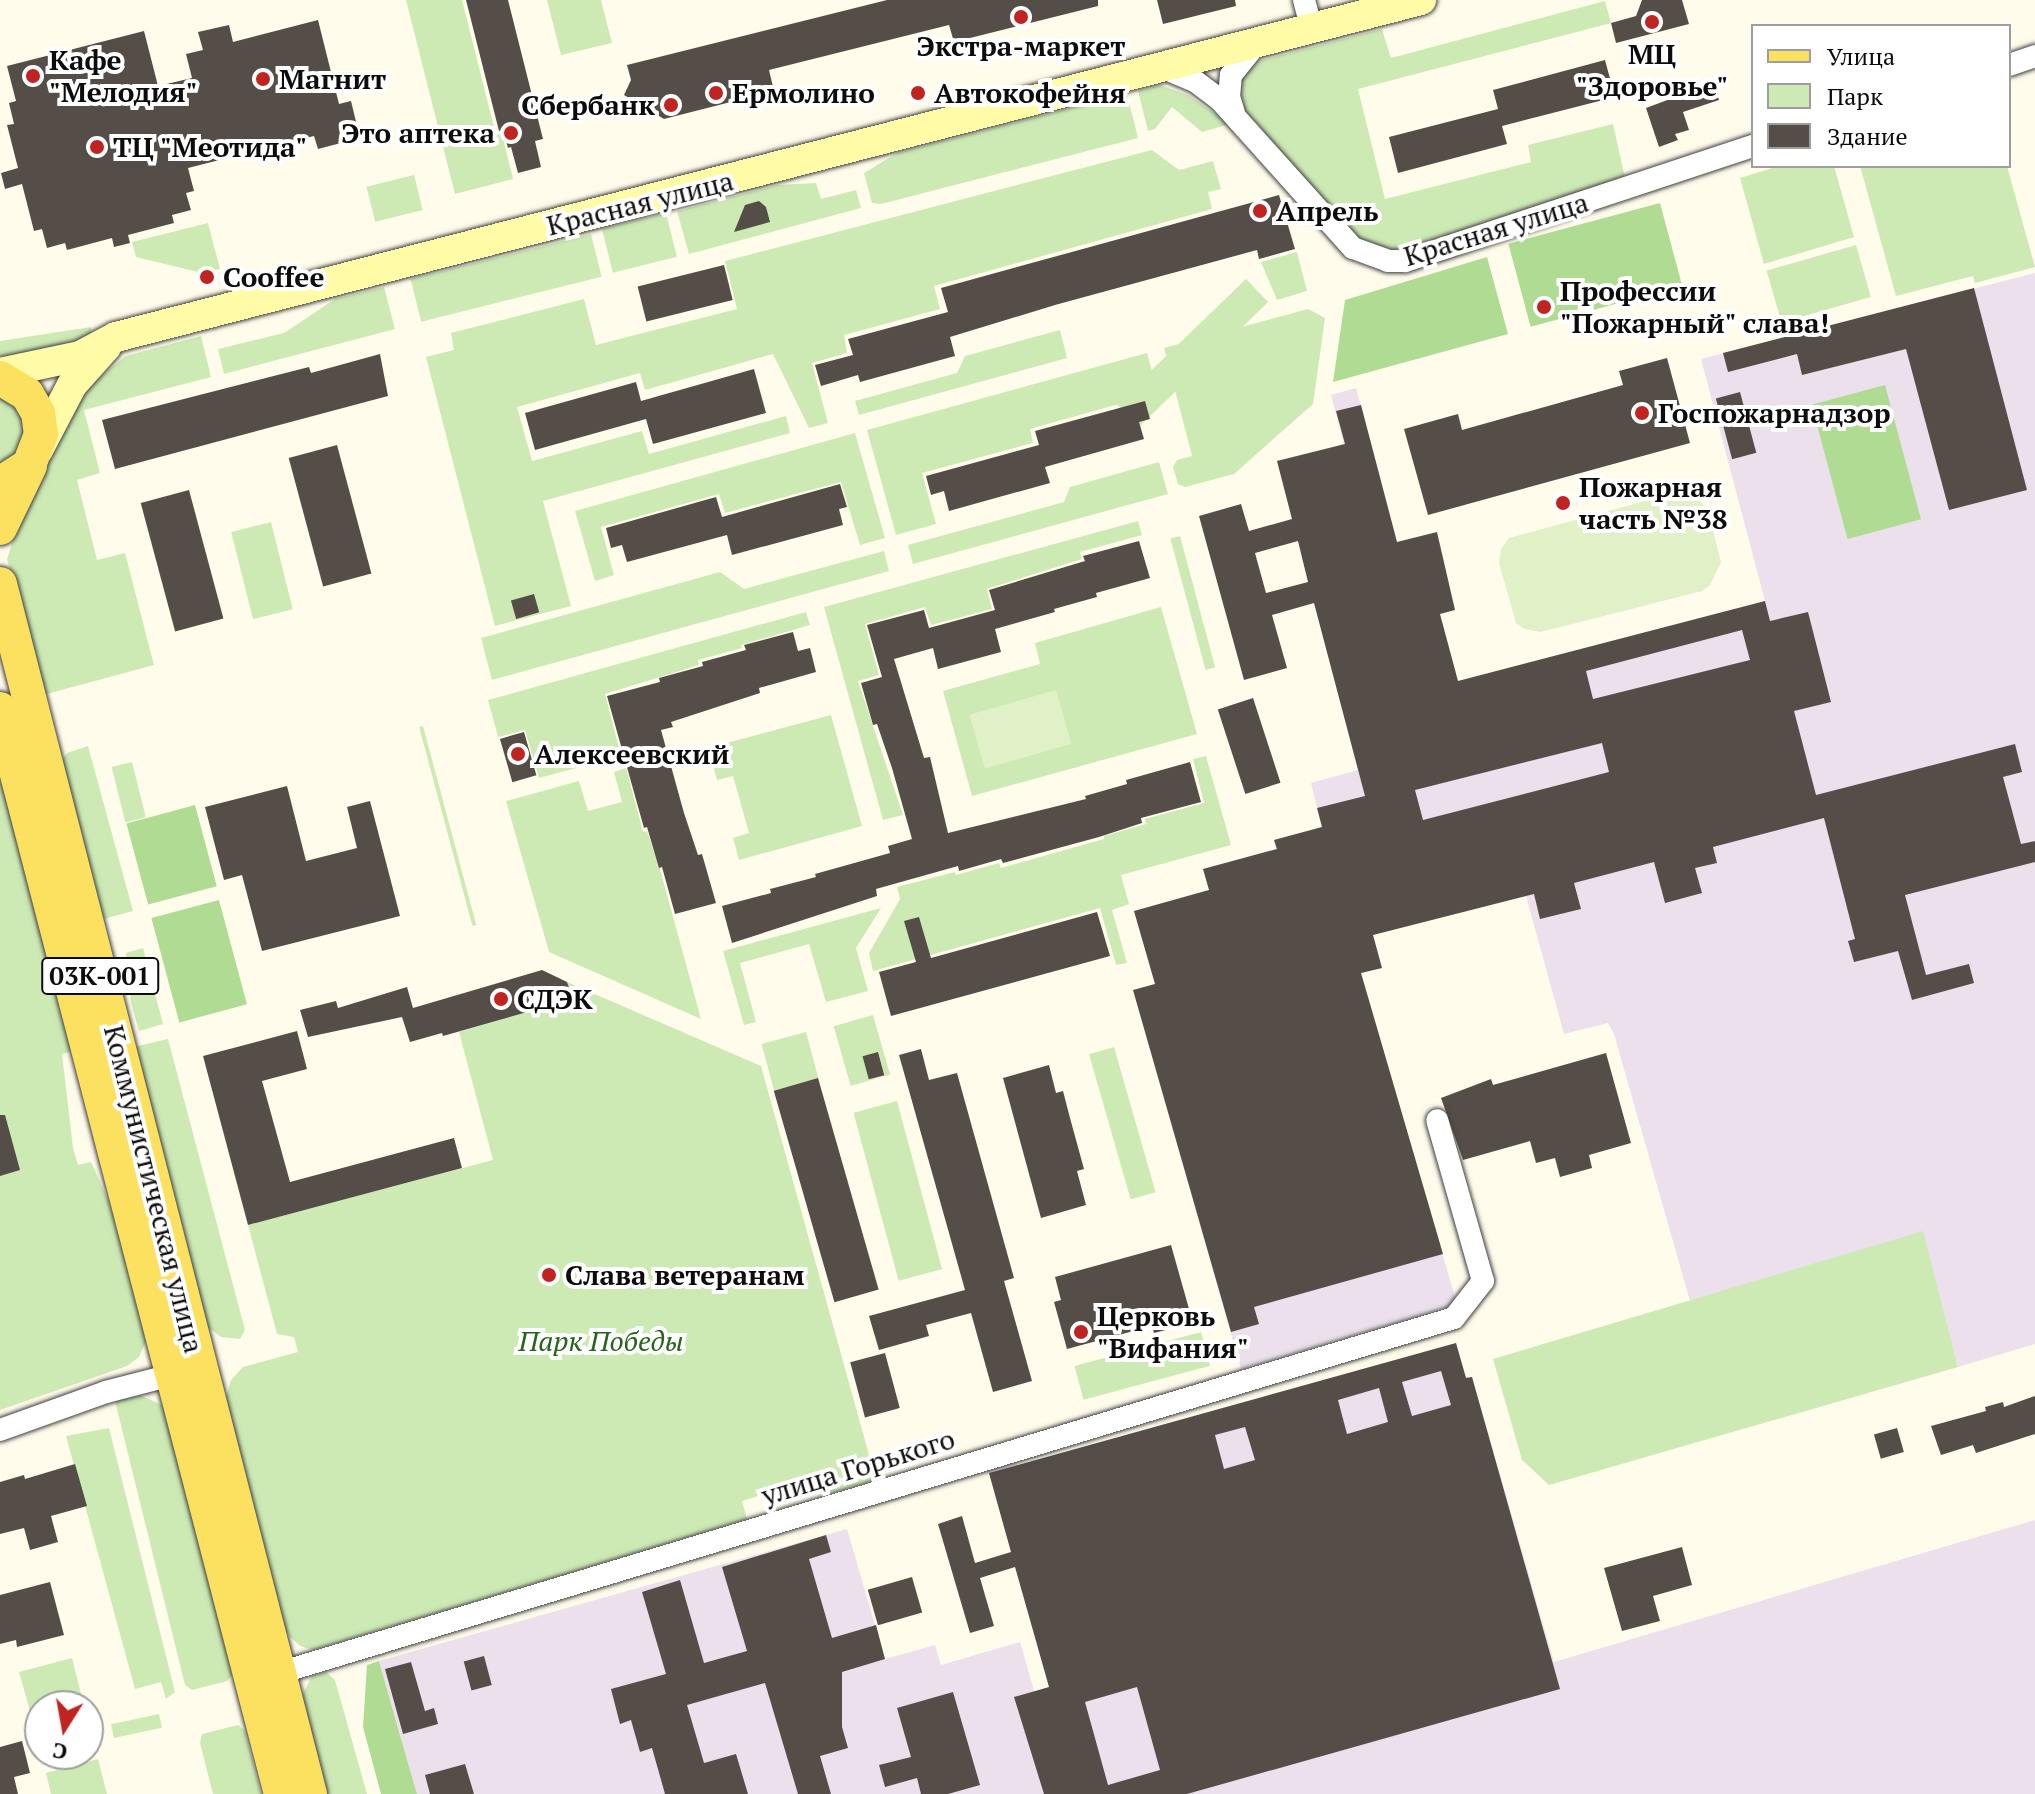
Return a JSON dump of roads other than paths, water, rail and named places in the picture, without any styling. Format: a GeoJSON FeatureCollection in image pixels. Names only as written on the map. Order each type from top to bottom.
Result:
{"type":"FeatureCollection","features":[{"type":"Feature","properties":{"kind":"main road"},"geometry":{"type":"LineString","coordinates":[[0,376],[27,394],[38,413],[41,434],[36,455],[0,528]]}},
{"type":"Feature","properties":{"kind":"main road"},"geometry":{"type":"LineString","coordinates":[[0,484],[21,474],[36,455]]}},
{"type":"Feature","properties":{"kind":"main road","name":"Коммунистическая улица"},"geometry":{"type":"LineString","coordinates":[[0,584],[186,1371],[281,1794]]}},
{"type":"Feature","properties":{"kind":"main road","name":"Коммунистическая улица"},"geometry":{"type":"LineString","coordinates":[[2,723],[186,1371],[279,1673],[310,1794]]}},
{"type":"Feature","properties":{"kind":"street"},"geometry":{"type":"LineString","coordinates":[[1304,0],[1312,29]]}},
{"type":"Feature","properties":{"kind":"street","name":"Красная улица"},"geometry":{"type":"LineString","coordinates":[[0,376],[80,356],[116,337],[1421,0]]}},
{"type":"Feature","properties":{"kind":"street"},"geometry":{"type":"LineString","coordinates":[[1234,113],[1228,90],[1231,75],[1256,44]]}},
{"type":"Feature","properties":{"kind":"street"},"geometry":{"type":"LineString","coordinates":[[2011,64],[2035,56]]}},
{"type":"Feature","properties":{"kind":"street","name":"Красная улица"},"geometry":{"type":"LineString","coordinates":[[1164,68],[1195,81],[1234,113],[1353,248],[1375,259],[1397,262],[1751,147]]}},
{"type":"Feature","properties":{"kind":"street"},"geometry":{"type":"LineString","coordinates":[[36,455],[72,385],[116,337]]}},
{"type":"Feature","properties":{"kind":"street","name":"улица Горького"},"geometry":{"type":"LineString","coordinates":[[279,1673],[1454,1318],[1483,1281],[1437,1120]]}},
{"type":"Feature","properties":{"kind":"street"},"geometry":{"type":"LineString","coordinates":[[0,1430],[106,1392],[186,1371]]}},
{"type":"Feature","properties":{"kind":"place","name":"Экстра-маркет"},"geometry":{"type":"Point","coordinates":[1021,17]}},
{"type":"Feature","properties":{"kind":"place","name":"МЦ \"Здоровье\""},"geometry":{"type":"Point","coordinates":[1652,22]}},
{"type":"Feature","properties":{"kind":"place","name":"Кафе \"Мелодия\""},"geometry":{"type":"Point","coordinates":[33,76]}},
{"type":"Feature","properties":{"kind":"place","name":"Магнит"},"geometry":{"type":"Point","coordinates":[263,79]}},
{"type":"Feature","properties":{"kind":"place","name":"Ермолино"},"geometry":{"type":"Point","coordinates":[716,93]}},
{"type":"Feature","properties":{"kind":"place","name":"Автокофейня"},"geometry":{"type":"Point","coordinates":[918,93]}},
{"type":"Feature","properties":{"kind":"place","name":"Сбербанк"},"geometry":{"type":"Point","coordinates":[671,105]}},
{"type":"Feature","properties":{"kind":"place","name":"Это аптека"},"geometry":{"type":"Point","coordinates":[511,133]}},
{"type":"Feature","properties":{"kind":"place","name":"ТЦ \"Меотида\""},"geometry":{"type":"Point","coordinates":[97,147]}},
{"type":"Feature","properties":{"kind":"place","name":"Апрель"},"geometry":{"type":"Point","coordinates":[1260,211]}},
{"type":"Feature","properties":{"kind":"place","name":"Cooffee"},"geometry":{"type":"Point","coordinates":[207,277]}},
{"type":"Feature","properties":{"kind":"place","name":"Профессии \"Пожарный\" слава!"},"geometry":{"type":"Point","coordinates":[1544,307]}},
{"type":"Feature","properties":{"kind":"place","name":"Госпожарнадзор"},"geometry":{"type":"Point","coordinates":[1642,413]}},
{"type":"Feature","properties":{"kind":"place","name":"Пожарная часть №38"},"geometry":{"type":"Point","coordinates":[1563,503]}},
{"type":"Feature","properties":{"kind":"place","name":"Алексеевский"},"geometry":{"type":"Point","coordinates":[518,754]}},
{"type":"Feature","properties":{"kind":"place","name":"СДЭК"},"geometry":{"type":"Point","coordinates":[501,999]}},
{"type":"Feature","properties":{"kind":"place","name":"Слава ветеранам"},"geometry":{"type":"Point","coordinates":[549,1275]}},
{"type":"Feature","properties":{"kind":"place","name":"Церковь \"Вифания\""},"geometry":{"type":"Point","coordinates":[1081,1332]}},
{"type":"Feature","properties":{"kind":"park label","name":"Парк Победы"},"geometry":{"type":"Point","coordinates":[601,1341]}}]}
